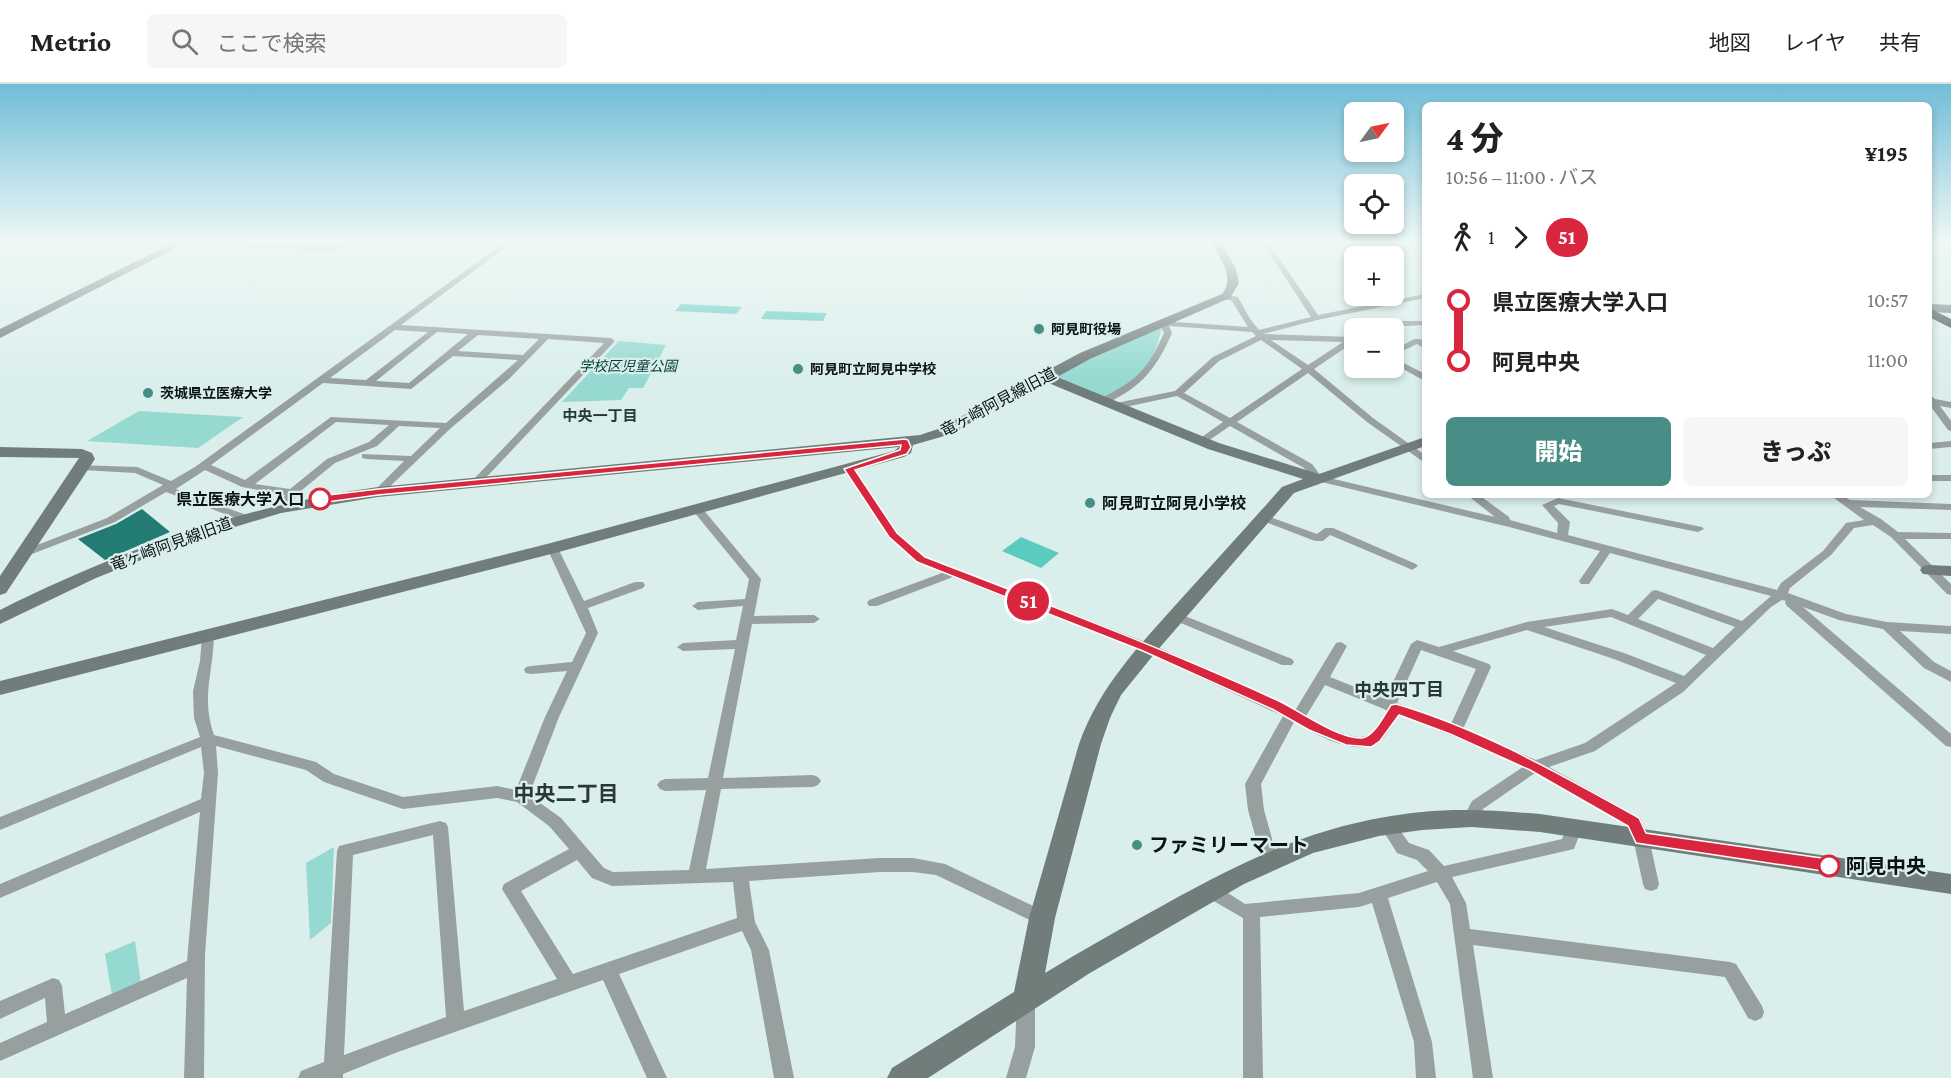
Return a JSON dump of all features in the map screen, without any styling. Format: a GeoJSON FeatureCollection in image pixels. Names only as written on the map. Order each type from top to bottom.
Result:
{"type":"FeatureCollection","features":[{"type":"Feature","properties":{"kind":"highway"},"geometry":{"type":"LineString","coordinates":[[1932,314],[1951,324]]}},
{"type":"Feature","properties":{"kind":"highway"},"geometry":{"type":"LineString","coordinates":[[1932,322],[1951,331]]}},
{"type":"Feature","properties":{"kind":"street"},"geometry":{"type":"LineString","coordinates":[[0,334],[91,288]]}},
{"type":"Feature","properties":{"kind":"street"},"geometry":{"type":"LineString","coordinates":[[23,554],[111,520],[204,465],[447,288]]}},
{"type":"Feature","properties":{"kind":"street"},"geometry":{"type":"LineString","coordinates":[[1233,288],[1226,296],[1235,299],[1246,320],[1258,333],[1308,369],[1370,420],[1416,444]]}},
{"type":"Feature","properties":{"kind":"street"},"geometry":{"type":"LineString","coordinates":[[1296,288],[1316,318]]}},
{"type":"Feature","properties":{"kind":"street","name":"竜ヶ崎阿見線旧道"},"geometry":{"type":"LineString","coordinates":[[4,612],[152,549],[245,518],[289,499],[905,442],[943,432],[1101,349],[1226,296]]}},
{"type":"Feature","properties":{"kind":"street"},"geometry":{"type":"LineString","coordinates":[[1110,403],[1178,393],[1216,359],[1258,333],[1316,318],[1422,297]]}},
{"type":"Feature","properties":{"kind":"street"},"geometry":{"type":"LineString","coordinates":[[1932,308],[1951,309]]}},
{"type":"Feature","properties":{"kind":"street"},"geometry":{"type":"LineString","coordinates":[[1163,323],[1344,341]]}},
{"type":"Feature","properties":{"kind":"street"},"geometry":{"type":"LineString","coordinates":[[1110,403],[1134,386],[1155,364],[1168,333],[1163,323]]}},
{"type":"Feature","properties":{"kind":"street"},"geometry":{"type":"LineString","coordinates":[[1404,323],[1422,323]]}},
{"type":"Feature","properties":{"kind":"street"},"geometry":{"type":"LineString","coordinates":[[394,327],[611,341],[476,482]]}},
{"type":"Feature","properties":{"kind":"street"},"geometry":{"type":"LineString","coordinates":[[368,383],[435,330]]}},
{"type":"Feature","properties":{"kind":"street"},"geometry":{"type":"LineString","coordinates":[[322,380],[411,386],[476,332]]}},
{"type":"Feature","properties":{"kind":"street"},"geometry":{"type":"LineString","coordinates":[[378,492],[546,337]]}},
{"type":"Feature","properties":{"kind":"street"},"geometry":{"type":"LineString","coordinates":[[1404,348],[1417,341],[1422,344]]}},
{"type":"Feature","properties":{"kind":"street"},"geometry":{"type":"LineString","coordinates":[[1202,441],[1228,421],[1344,346]]}},
{"type":"Feature","properties":{"kind":"street"},"geometry":{"type":"LineString","coordinates":[[451,353],[525,358]]}},
{"type":"Feature","properties":{"kind":"street"},"geometry":{"type":"LineString","coordinates":[[1404,366],[1422,376]]}},
{"type":"Feature","properties":{"kind":"street"},"geometry":{"type":"LineString","coordinates":[[1046,377],[1202,441],[1293,473],[1562,537],[1781,595],[1844,617],[1887,626],[1951,630]]}},
{"type":"Feature","properties":{"kind":"street"},"geometry":{"type":"LineString","coordinates":[[1178,393],[1308,466],[1317,478]]}},
{"type":"Feature","properties":{"kind":"street"},"geometry":{"type":"LineString","coordinates":[[1932,400],[1951,405]]}},
{"type":"Feature","properties":{"kind":"street"},"geometry":{"type":"LineString","coordinates":[[1932,400],[1951,428]]}},
{"type":"Feature","properties":{"kind":"street"},"geometry":{"type":"LineString","coordinates":[[246,485],[334,419],[448,426]]}},
{"type":"Feature","properties":{"kind":"street"},"geometry":{"type":"LineString","coordinates":[[204,465],[246,485],[289,499],[331,462],[373,444],[397,423]]}},
{"type":"Feature","properties":{"kind":"street"},"geometry":{"type":"LineString","coordinates":[[0,688],[553,548],[849,469],[904,452],[907,447],[905,442]]}},
{"type":"Feature","properties":{"kind":"street"},"geometry":{"type":"LineString","coordinates":[[1016,1078],[1025,1047],[1026,999],[1042,918],[1099,718],[1113,692],[1175,616],[1288,490],[1416,444]]}},
{"type":"Feature","properties":{"kind":"street"},"geometry":{"type":"LineString","coordinates":[[1932,446],[1951,444]]}},
{"type":"Feature","properties":{"kind":"street"},"geometry":{"type":"LineString","coordinates":[[0,452],[87,456],[82,467],[0,589]]}},
{"type":"Feature","properties":{"kind":"street"},"geometry":{"type":"LineString","coordinates":[[366,456],[413,459]]}},
{"type":"Feature","properties":{"kind":"street"},"geometry":{"type":"LineString","coordinates":[[82,467],[137,470],[172,485]]}},
{"type":"Feature","properties":{"kind":"street"},"geometry":{"type":"LineString","coordinates":[[849,469],[893,535],[921,559],[1148,648],[1351,742],[1366,743],[1376,737],[1392,707],[1418,644],[1484,667],[1455,731]]}},
{"type":"Feature","properties":{"kind":"street"},"geometry":{"type":"LineString","coordinates":[[1932,478],[1951,478]]}},
{"type":"Feature","properties":{"kind":"street"},"geometry":{"type":"LineString","coordinates":[[172,485],[170,490],[245,518]]}},
{"type":"Feature","properties":{"kind":"street"},"geometry":{"type":"LineString","coordinates":[[1476,498],[1510,524]]}},
{"type":"Feature","properties":{"kind":"street"},"geometry":{"type":"LineString","coordinates":[[1839,498],[1895,535],[1951,591]]}},
{"type":"Feature","properties":{"kind":"street"},"geometry":{"type":"LineString","coordinates":[[1562,537],[1564,522],[1547,505],[1558,501],[1698,529]]}},
{"type":"Feature","properties":{"kind":"street"},"geometry":{"type":"LineString","coordinates":[[1846,503],[1951,507]]}},
{"type":"Feature","properties":{"kind":"street"},"geometry":{"type":"LineString","coordinates":[[696,877],[754,579],[698,510]]}},
{"type":"Feature","properties":{"kind":"street"},"geometry":{"type":"LineString","coordinates":[[1262,517],[1318,539],[1329,530],[1412,566]]}},
{"type":"Feature","properties":{"kind":"street"},"geometry":{"type":"LineString","coordinates":[[1471,818],[1477,805],[1535,766],[1590,747],[1686,682],[1767,604],[1781,595],[1785,586],[1827,553],[1850,525],[1876,522]]}},
{"type":"Feature","properties":{"kind":"street"},"geometry":{"type":"LineString","coordinates":[[1895,535],[1951,536]]}},
{"type":"Feature","properties":{"kind":"street"},"geometry":{"type":"LineString","coordinates":[[521,797],[552,717],[592,633],[582,606],[564,577],[553,548]]}},
{"type":"Feature","properties":{"kind":"street"},"geometry":{"type":"LineString","coordinates":[[1585,581],[1606,549]]}},
{"type":"Feature","properties":{"kind":"street"},"geometry":{"type":"LineString","coordinates":[[1929,570],[1951,571]]}},
{"type":"Feature","properties":{"kind":"street"},"geometry":{"type":"LineString","coordinates":[[873,603],[953,573]]}},
{"type":"Feature","properties":{"kind":"street"},"geometry":{"type":"LineString","coordinates":[[582,606],[639,585]]}},
{"type":"Feature","properties":{"kind":"street"},"geometry":{"type":"LineString","coordinates":[[1630,620],[1656,594],[1744,626]]}},
{"type":"Feature","properties":{"kind":"street"},"geometry":{"type":"LineString","coordinates":[[1781,595],[1951,742]]}},
{"type":"Feature","properties":{"kind":"street"},"geometry":{"type":"LineString","coordinates":[[698,606],[750,602]]}},
{"type":"Feature","properties":{"kind":"street"},"geometry":{"type":"LineString","coordinates":[[1439,651],[1527,626],[1612,613],[1715,654]]}},
{"type":"Feature","properties":{"kind":"street"},"geometry":{"type":"LineString","coordinates":[[1175,616],[1287,662]]}},
{"type":"Feature","properties":{"kind":"street"},"geometry":{"type":"LineString","coordinates":[[747,620],[814,619]]}},
{"type":"Feature","properties":{"kind":"street"},"geometry":{"type":"LineString","coordinates":[[1527,626],[1619,656],[1686,682]]}},
{"type":"Feature","properties":{"kind":"street"},"geometry":{"type":"LineString","coordinates":[[1887,626],[1929,665],[1951,677]]}},
{"type":"Feature","properties":{"kind":"street"},"geometry":{"type":"LineString","coordinates":[[194,1078],[196,965],[211,773],[208,739],[201,718],[200,691],[207,661],[208,636]]}},
{"type":"Feature","properties":{"kind":"street"},"geometry":{"type":"LineString","coordinates":[[683,647],[742,644]]}},
{"type":"Feature","properties":{"kind":"street"},"geometry":{"type":"LineString","coordinates":[[1270,860],[1256,810],[1253,784],[1291,715],[1301,713],[1341,646]]}},
{"type":"Feature","properties":{"kind":"street"},"geometry":{"type":"LineString","coordinates":[[531,670],[576,666]]}},
{"type":"Feature","properties":{"kind":"street"},"geometry":{"type":"LineString","coordinates":[[1322,679],[1455,731],[1535,766],[1634,822],[1641,838],[1651,884]]}},
{"type":"Feature","properties":{"kind":"street"},"geometry":{"type":"LineString","coordinates":[[0,824],[208,739],[311,766],[329,778],[403,803],[497,792],[521,797],[555,822],[598,873],[612,879],[740,875],[880,865],[913,865],[939,868],[1042,918]]}},
{"type":"Feature","properties":{"kind":"street"},"geometry":{"type":"LineString","coordinates":[[665,785],[813,781]]}},
{"type":"Feature","properties":{"kind":"street"},"geometry":{"type":"LineString","coordinates":[[0,891],[209,802]]}},
{"type":"Feature","properties":{"kind":"street"},"geometry":{"type":"LineString","coordinates":[[902,1078],[1026,999],[1211,891],[1270,860],[1308,845],[1388,826],[1471,818],[1574,828],[1951,884]]}},
{"type":"Feature","properties":{"kind":"street"},"geometry":{"type":"LineString","coordinates":[[1388,826],[1403,848],[1423,855],[1441,874],[1458,903],[1483,1078]]}},
{"type":"Feature","properties":{"kind":"street"},"geometry":{"type":"LineString","coordinates":[[334,1073],[345,850],[440,827],[456,1023]]}},
{"type":"Feature","properties":{"kind":"street"},"geometry":{"type":"LineString","coordinates":[[1211,891],[1243,911],[1359,900],[1441,874],[1568,844],[1574,828]]}},
{"type":"Feature","properties":{"kind":"street"},"geometry":{"type":"LineString","coordinates":[[569,983],[510,889],[580,851]]}},
{"type":"Feature","properties":{"kind":"street"},"geometry":{"type":"LineString","coordinates":[[740,875],[746,922],[760,950],[784,1078]]}},
{"type":"Feature","properties":{"kind":"street"},"geometry":{"type":"LineString","coordinates":[[1378,894],[1423,1042],[1426,1078]]}},
{"type":"Feature","properties":{"kind":"street"},"geometry":{"type":"LineString","coordinates":[[1251,910],[1253,1078]]}},
{"type":"Feature","properties":{"kind":"street"},"geometry":{"type":"LineString","coordinates":[[308,1078],[334,1073],[456,1023],[746,922]]}},
{"type":"Feature","properties":{"kind":"street"},"geometry":{"type":"LineString","coordinates":[[1463,936],[1730,970],[1755,1012]]}},
{"type":"Feature","properties":{"kind":"street"},"geometry":{"type":"LineString","coordinates":[[0,1052],[196,965]]}},
{"type":"Feature","properties":{"kind":"street"},"geometry":{"type":"LineString","coordinates":[[608,970],[657,1078]]}},
{"type":"Feature","properties":{"kind":"street"},"geometry":{"type":"LineString","coordinates":[[0,1010],[53,986],[57,1026]]}},
{"type":"Feature","properties":{"kind":"green space"},"geometry":{"type":"Polygon","coordinates":[[[1162,327],[1154,353],[1143,372],[1127,385],[1103,398],[1052,376],[1162,327]]]}},
{"type":"Feature","properties":{"kind":"green space","name":"学校区児童公園"},"geometry":{"type":"Polygon","coordinates":[[[619,341],[666,345],[643,388],[629,388],[621,400],[562,402],[619,341]]]}},
{"type":"Feature","properties":{"kind":"green space"},"geometry":{"type":"Polygon","coordinates":[[[139,411],[243,417],[198,448],[87,441],[139,411]]]}},
{"type":"Feature","properties":{"kind":"green space"},"geometry":{"type":"Polygon","coordinates":[[[334,847],[331,923],[310,940],[306,863],[334,847]]]}},
{"type":"Feature","properties":{"kind":"green space"},"geometry":{"type":"Polygon","coordinates":[[[135,941],[141,983],[112,995],[105,954],[135,941]]]}},
{"type":"Feature","properties":{"kind":"shaded area"},"geometry":{"type":"Polygon","coordinates":[[[681,304],[742,307],[736,314],[675,311],[681,304]]]}},
{"type":"Feature","properties":{"kind":"shaded area"},"geometry":{"type":"Polygon","coordinates":[[[766,311],[827,313],[823,321],[761,319],[766,311]]]}},
{"type":"Feature","properties":{"kind":"shaded area"},"geometry":{"type":"Polygon","coordinates":[[[1021,537],[1059,553],[1041,568],[1002,551],[1021,537]]]}},
{"type":"Feature","properties":{"kind":"building"},"geometry":{"type":"Polygon","coordinates":[[[142,509],[170,532],[105,560],[78,539],[116,524],[142,509]]]}},
{"type":"Feature","properties":{"kind":"bus line","name":"51"},"geometry":{"type":"LineString","coordinates":[[320,499],[905,442],[907,447],[904,452],[849,469],[893,535],[921,559],[1094,625],[1277,706],[1314,727],[1351,742],[1366,743],[1376,737],[1396,708],[1535,766],[1634,822],[1641,838],[1829,866]]}},
{"type":"Feature","properties":{"kind":"place","name":"阿見町役場"},"geometry":{"type":"Point","coordinates":[1039,329]}},
{"type":"Feature","properties":{"kind":"place","name":"阿見町立阿見中学校"},"geometry":{"type":"Point","coordinates":[798,369]}},
{"type":"Feature","properties":{"kind":"place","name":"茨城県立医療大学"},"geometry":{"type":"Point","coordinates":[148,393]}},
{"type":"Feature","properties":{"kind":"place","name":"県立医療大学入口"},"geometry":{"type":"Point","coordinates":[320,499]}},
{"type":"Feature","properties":{"kind":"place","name":"阿見町立阿見小学校"},"geometry":{"type":"Point","coordinates":[1090,503]}},
{"type":"Feature","properties":{"kind":"place","name":"ファミリーマート"},"geometry":{"type":"Point","coordinates":[1137,845]}},
{"type":"Feature","properties":{"kind":"place","name":"阿見中央"},"geometry":{"type":"Point","coordinates":[1829,866]}},
{"type":"Feature","properties":{"kind":"district","name":"中央一丁目"},"geometry":{"type":"Point","coordinates":[600,416]}},
{"type":"Feature","properties":{"kind":"district","name":"中央四丁目"},"geometry":{"type":"Point","coordinates":[1399,690]}},
{"type":"Feature","properties":{"kind":"district","name":"中央二丁目"},"geometry":{"type":"Point","coordinates":[566,794]}}]}
